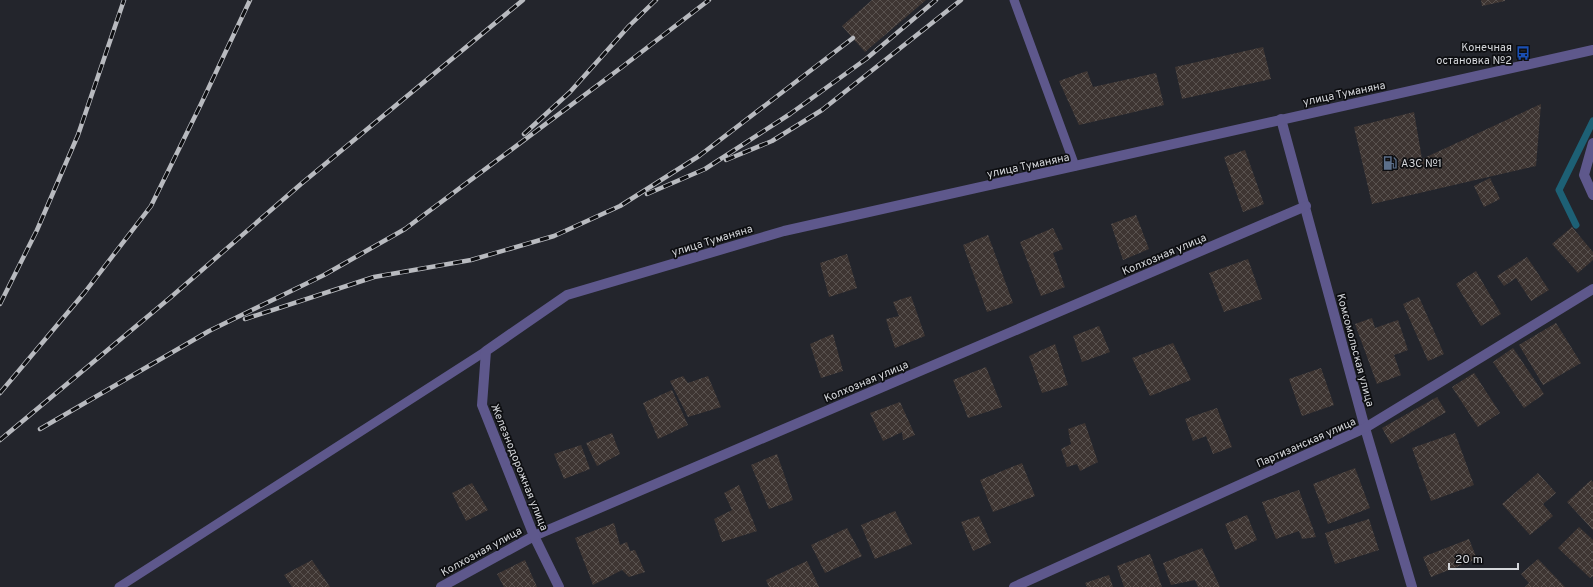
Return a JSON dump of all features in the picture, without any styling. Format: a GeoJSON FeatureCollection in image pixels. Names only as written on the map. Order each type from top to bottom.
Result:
{"type":"FeatureCollection","features":[{"type":"Feature","properties":{"kind":"street","name":"улица Туманяна"},"geometry":{"type":"LineString","coordinates":[[486,351],[567,295],[784,231],[1281,118],[1593,50]]}},
{"type":"Feature","properties":{"kind":"street","name":"Комсомольская улица"},"geometry":{"type":"LineString","coordinates":[[1281,118],[1365,428],[1412,587]]}},
{"type":"Feature","properties":{"kind":"street"},"geometry":{"type":"LineString","coordinates":[[1593,143],[1584,175],[1593,195]]}},
{"type":"Feature","properties":{"kind":"street","name":"Колхозная улица"},"geometry":{"type":"LineString","coordinates":[[441,587],[534,536],[1306,206]]}},
{"type":"Feature","properties":{"kind":"street","name":"Партизанская улица"},"geometry":{"type":"LineString","coordinates":[[1014,587],[1365,428],[1593,289]]}},
{"type":"Feature","properties":{"kind":"street","name":"Железнодорожная улица"},"geometry":{"type":"LineString","coordinates":[[486,351],[482,405],[534,536],[559,587]]}},
{"type":"Feature","properties":{"kind":"lane"},"geometry":{"type":"LineString","coordinates":[[1014,0],[1075,166]]}},
{"type":"Feature","properties":{"kind":"lane"},"geometry":{"type":"LineString","coordinates":[[119,587],[486,351]]}},
{"type":"Feature","properties":{"kind":"building"},"geometry":{"type":"Polygon","coordinates":[[[872,0],[926,0],[865,52],[842,26],[872,0]]]}},
{"type":"Feature","properties":{"kind":"building"},"geometry":{"type":"Polygon","coordinates":[[[1481,0],[1505,0],[1505,1],[1482,6],[1481,0]]]}},
{"type":"Feature","properties":{"kind":"building"},"geometry":{"type":"Polygon","coordinates":[[[1263,47],[1271,79],[1182,99],[1175,67],[1263,47]]]}},
{"type":"Feature","properties":{"kind":"building"},"geometry":{"type":"Polygon","coordinates":[[[1087,71],[1093,87],[1156,73],[1164,105],[1079,125],[1059,81],[1087,71]]]}},
{"type":"Feature","properties":{"kind":"building"},"geometry":{"type":"Polygon","coordinates":[[[1541,104],[1536,166],[1372,204],[1354,127],[1414,112],[1422,159],[1541,104]]]}},
{"type":"Feature","properties":{"kind":"building"},"geometry":{"type":"Polygon","coordinates":[[[1245,150],[1264,204],[1243,212],[1224,157],[1245,150]]]}},
{"type":"Feature","properties":{"kind":"building"},"geometry":{"type":"Polygon","coordinates":[[[1490,178],[1500,199],[1484,207],[1474,186],[1490,178]]]}},
{"type":"Feature","properties":{"kind":"building"},"geometry":{"type":"Polygon","coordinates":[[[1136,215],[1149,249],[1123,260],[1111,224],[1136,215]]]}},
{"type":"Feature","properties":{"kind":"building"},"geometry":{"type":"Polygon","coordinates":[[[1572,227],[1593,252],[1593,260],[1578,273],[1552,244],[1572,227]]]}},
{"type":"Feature","properties":{"kind":"building"},"geometry":{"type":"Polygon","coordinates":[[[1053,228],[1063,249],[1053,253],[1065,287],[1041,296],[1020,242],[1053,228]]]}},
{"type":"Feature","properties":{"kind":"building"},"geometry":{"type":"Polygon","coordinates":[[[988,235],[1013,303],[987,312],[963,245],[988,235]]]}},
{"type":"Feature","properties":{"kind":"building"},"geometry":{"type":"Polygon","coordinates":[[[847,254],[857,288],[829,297],[820,263],[847,254]]]}},
{"type":"Feature","properties":{"kind":"building"},"geometry":{"type":"Polygon","coordinates":[[[1527,257],[1549,290],[1531,301],[1516,278],[1504,286],[1497,276],[1527,257]]]}},
{"type":"Feature","properties":{"kind":"building"},"geometry":{"type":"Polygon","coordinates":[[[1248,259],[1262,299],[1224,312],[1209,273],[1248,259]]]}},
{"type":"Feature","properties":{"kind":"building"},"geometry":{"type":"Polygon","coordinates":[[[1476,271],[1501,314],[1481,326],[1456,284],[1476,271]]]}},
{"type":"Feature","properties":{"kind":"building"},"geometry":{"type":"Polygon","coordinates":[[[911,296],[925,336],[895,348],[886,319],[899,316],[893,302],[911,296]]]}},
{"type":"Feature","properties":{"kind":"building"},"geometry":{"type":"Polygon","coordinates":[[[1419,297],[1444,354],[1428,361],[1403,304],[1419,297]]]}},
{"type":"Feature","properties":{"kind":"building"},"geometry":{"type":"Polygon","coordinates":[[[1372,318],[1375,328],[1398,320],[1408,350],[1394,355],[1401,375],[1377,384],[1355,324],[1372,318]]]}},
{"type":"Feature","properties":{"kind":"building"},"geometry":{"type":"Polygon","coordinates":[[[1556,323],[1581,363],[1543,385],[1519,345],[1556,323]]]}},
{"type":"Feature","properties":{"kind":"building"},"geometry":{"type":"Polygon","coordinates":[[[1099,326],[1110,352],[1082,362],[1073,336],[1099,326]]]}},
{"type":"Feature","properties":{"kind":"building"},"geometry":{"type":"Polygon","coordinates":[[[833,334],[843,371],[821,378],[810,344],[833,334]]]}},
{"type":"Feature","properties":{"kind":"building"},"geometry":{"type":"Polygon","coordinates":[[[1173,343],[1191,380],[1150,396],[1132,358],[1173,343]]]}},
{"type":"Feature","properties":{"kind":"building"},"geometry":{"type":"Polygon","coordinates":[[[1055,344],[1068,385],[1042,393],[1029,356],[1055,344]]]}},
{"type":"Feature","properties":{"kind":"building"},"geometry":{"type":"Polygon","coordinates":[[[1513,348],[1544,394],[1524,408],[1493,362],[1513,348]]]}},
{"type":"Feature","properties":{"kind":"building"},"geometry":{"type":"Polygon","coordinates":[[[986,367],[1002,407],[968,418],[953,380],[986,367]]]}},
{"type":"Feature","properties":{"kind":"building"},"geometry":{"type":"Polygon","coordinates":[[[1321,368],[1334,405],[1302,416],[1289,379],[1321,368]]]}},
{"type":"Feature","properties":{"kind":"building"},"geometry":{"type":"Polygon","coordinates":[[[1474,373],[1500,413],[1478,427],[1452,387],[1474,373]]]}},
{"type":"Feature","properties":{"kind":"building"},"geometry":{"type":"Polygon","coordinates":[[[683,376],[688,383],[708,376],[721,407],[688,417],[670,381],[683,376]]]}},
{"type":"Feature","properties":{"kind":"building"},"geometry":{"type":"Polygon","coordinates":[[[672,390],[688,425],[658,439],[643,403],[672,390]]]}},
{"type":"Feature","properties":{"kind":"building"},"geometry":{"type":"Polygon","coordinates":[[[1437,397],[1446,412],[1391,444],[1382,428],[1437,397]]]}},
{"type":"Feature","properties":{"kind":"building"},"geometry":{"type":"Polygon","coordinates":[[[900,402],[915,435],[903,440],[902,432],[883,441],[870,413],[900,402]]]}},
{"type":"Feature","properties":{"kind":"building"},"geometry":{"type":"Polygon","coordinates":[[[1217,408],[1232,447],[1213,454],[1206,436],[1193,441],[1185,419],[1217,408]]]}},
{"type":"Feature","properties":{"kind":"building"},"geometry":{"type":"Polygon","coordinates":[[[1085,423],[1098,462],[1080,471],[1077,464],[1067,467],[1061,449],[1071,444],[1068,429],[1085,423]]]}},
{"type":"Feature","properties":{"kind":"building"},"geometry":{"type":"Polygon","coordinates":[[[612,433],[620,454],[597,466],[586,443],[612,433]]]}},
{"type":"Feature","properties":{"kind":"building"},"geometry":{"type":"Polygon","coordinates":[[[1455,433],[1474,485],[1431,501],[1412,448],[1455,433]]]}},
{"type":"Feature","properties":{"kind":"building"},"geometry":{"type":"Polygon","coordinates":[[[581,445],[590,469],[564,479],[554,454],[581,445]]]}},
{"type":"Feature","properties":{"kind":"building"},"geometry":{"type":"Polygon","coordinates":[[[777,454],[793,500],[769,509],[751,465],[777,454]]]}},
{"type":"Feature","properties":{"kind":"building"},"geometry":{"type":"Polygon","coordinates":[[[1022,463],[1035,496],[993,512],[980,480],[1022,463]]]}},
{"type":"Feature","properties":{"kind":"building"},"geometry":{"type":"Polygon","coordinates":[[[1355,468],[1370,508],[1328,524],[1313,484],[1355,468]]]}},
{"type":"Feature","properties":{"kind":"building"},"geometry":{"type":"Polygon","coordinates":[[[1538,473],[1556,493],[1543,504],[1553,516],[1530,535],[1502,504],[1538,473]]]}},
{"type":"Feature","properties":{"kind":"building"},"geometry":{"type":"Polygon","coordinates":[[[1591,480],[1593,482],[1593,530],[1567,502],[1591,480]]]}},
{"type":"Feature","properties":{"kind":"building"},"geometry":{"type":"Polygon","coordinates":[[[472,483],[488,510],[466,521],[452,493],[472,483]]]}},
{"type":"Feature","properties":{"kind":"building"},"geometry":{"type":"Polygon","coordinates":[[[739,485],[757,531],[722,542],[714,519],[732,510],[724,493],[739,485]]]}},
{"type":"Feature","properties":{"kind":"building"},"geometry":{"type":"Polygon","coordinates":[[[1299,490],[1316,537],[1302,539],[1299,531],[1276,539],[1262,502],[1299,490]]]}},
{"type":"Feature","properties":{"kind":"building"},"geometry":{"type":"Polygon","coordinates":[[[895,511],[912,544],[875,559],[861,525],[895,511]]]}},
{"type":"Feature","properties":{"kind":"building"},"geometry":{"type":"Polygon","coordinates":[[[1247,515],[1257,540],[1235,550],[1225,524],[1247,515]]]}},
{"type":"Feature","properties":{"kind":"building"},"geometry":{"type":"Polygon","coordinates":[[[979,516],[991,543],[973,551],[961,522],[979,516]]]}},
{"type":"Feature","properties":{"kind":"building"},"geometry":{"type":"Polygon","coordinates":[[[1369,519],[1379,550],[1335,564],[1325,533],[1369,519]]]}},
{"type":"Feature","properties":{"kind":"building"},"geometry":{"type":"Polygon","coordinates":[[[614,523],[620,545],[627,542],[630,551],[635,550],[645,572],[629,577],[622,570],[593,585],[575,538],[614,523]]]}},
{"type":"Feature","properties":{"kind":"building"},"geometry":{"type":"Polygon","coordinates":[[[1579,527],[1593,540],[1593,576],[1590,578],[1558,548],[1579,527]]]}},
{"type":"Feature","properties":{"kind":"building"},"geometry":{"type":"Polygon","coordinates":[[[847,528],[862,556],[825,573],[811,545],[847,528]]]}},
{"type":"Feature","properties":{"kind":"building"},"geometry":{"type":"Polygon","coordinates":[[[1469,539],[1477,559],[1431,577],[1423,557],[1469,539]]]}},
{"type":"Feature","properties":{"kind":"building"},"geometry":{"type":"Polygon","coordinates":[[[1202,548],[1220,587],[1198,587],[1195,580],[1171,585],[1163,563],[1202,548]]]}},
{"type":"Feature","properties":{"kind":"building"},"geometry":{"type":"Polygon","coordinates":[[[1150,554],[1162,587],[1124,587],[1117,566],[1150,554]]]}},
{"type":"Feature","properties":{"kind":"building"},"geometry":{"type":"Polygon","coordinates":[[[1538,559],[1565,587],[1525,587],[1529,583],[1521,574],[1538,559]]]}},
{"type":"Feature","properties":{"kind":"building"},"geometry":{"type":"Polygon","coordinates":[[[312,560],[330,587],[292,587],[284,575],[312,560]]]}},
{"type":"Feature","properties":{"kind":"building"},"geometry":{"type":"Polygon","coordinates":[[[525,560],[537,587],[504,587],[497,574],[525,560]]]}},
{"type":"Feature","properties":{"kind":"building"},"geometry":{"type":"Polygon","coordinates":[[[807,561],[819,587],[769,587],[766,580],[807,561]]]}},
{"type":"Feature","properties":{"kind":"building"},"geometry":{"type":"Polygon","coordinates":[[[1109,575],[1113,587],[1087,587],[1085,583],[1109,575]]]}},
{"type":"Feature","properties":{"kind":"waterway"},"geometry":{"type":"LineString","coordinates":[[1576,225],[1559,190],[1593,121]]}},
{"type":"Feature","properties":{"kind":"railway"},"geometry":{"type":"LineString","coordinates":[[0,304],[37,230],[78,135],[124,0]]}},
{"type":"Feature","properties":{"kind":"railway"},"geometry":{"type":"LineString","coordinates":[[0,393],[85,292],[151,206],[250,0]]}},
{"type":"Feature","properties":{"kind":"railway"},"geometry":{"type":"LineString","coordinates":[[0,440],[171,297],[301,184],[523,0]]}},
{"type":"Feature","properties":{"kind":"railway"},"geometry":{"type":"LineString","coordinates":[[524,134],[570,92],[629,26],[656,0]]}},
{"type":"Feature","properties":{"kind":"railway"},"geometry":{"type":"LineString","coordinates":[[40,429],[209,331],[324,275],[405,229],[709,0]]}},
{"type":"Feature","properties":{"kind":"railway"},"geometry":{"type":"LineString","coordinates":[[647,194],[705,169],[790,114],[866,59],[936,0]]}},
{"type":"Feature","properties":{"kind":"railway"},"geometry":{"type":"LineString","coordinates":[[726,160],[772,141],[822,110],[961,0]]}},
{"type":"Feature","properties":{"kind":"railway"},"geometry":{"type":"LineString","coordinates":[[245,319],[374,277],[471,260],[554,236],[620,206],[699,156],[853,38]]}},
{"type":"Feature","properties":{"kind":"place","name":"Конечная остановка №2"},"geometry":{"type":"Point","coordinates":[1523,53]}},
{"type":"Feature","properties":{"kind":"place","name":"АЗС №1"},"geometry":{"type":"Point","coordinates":[1390,163]}}]}
